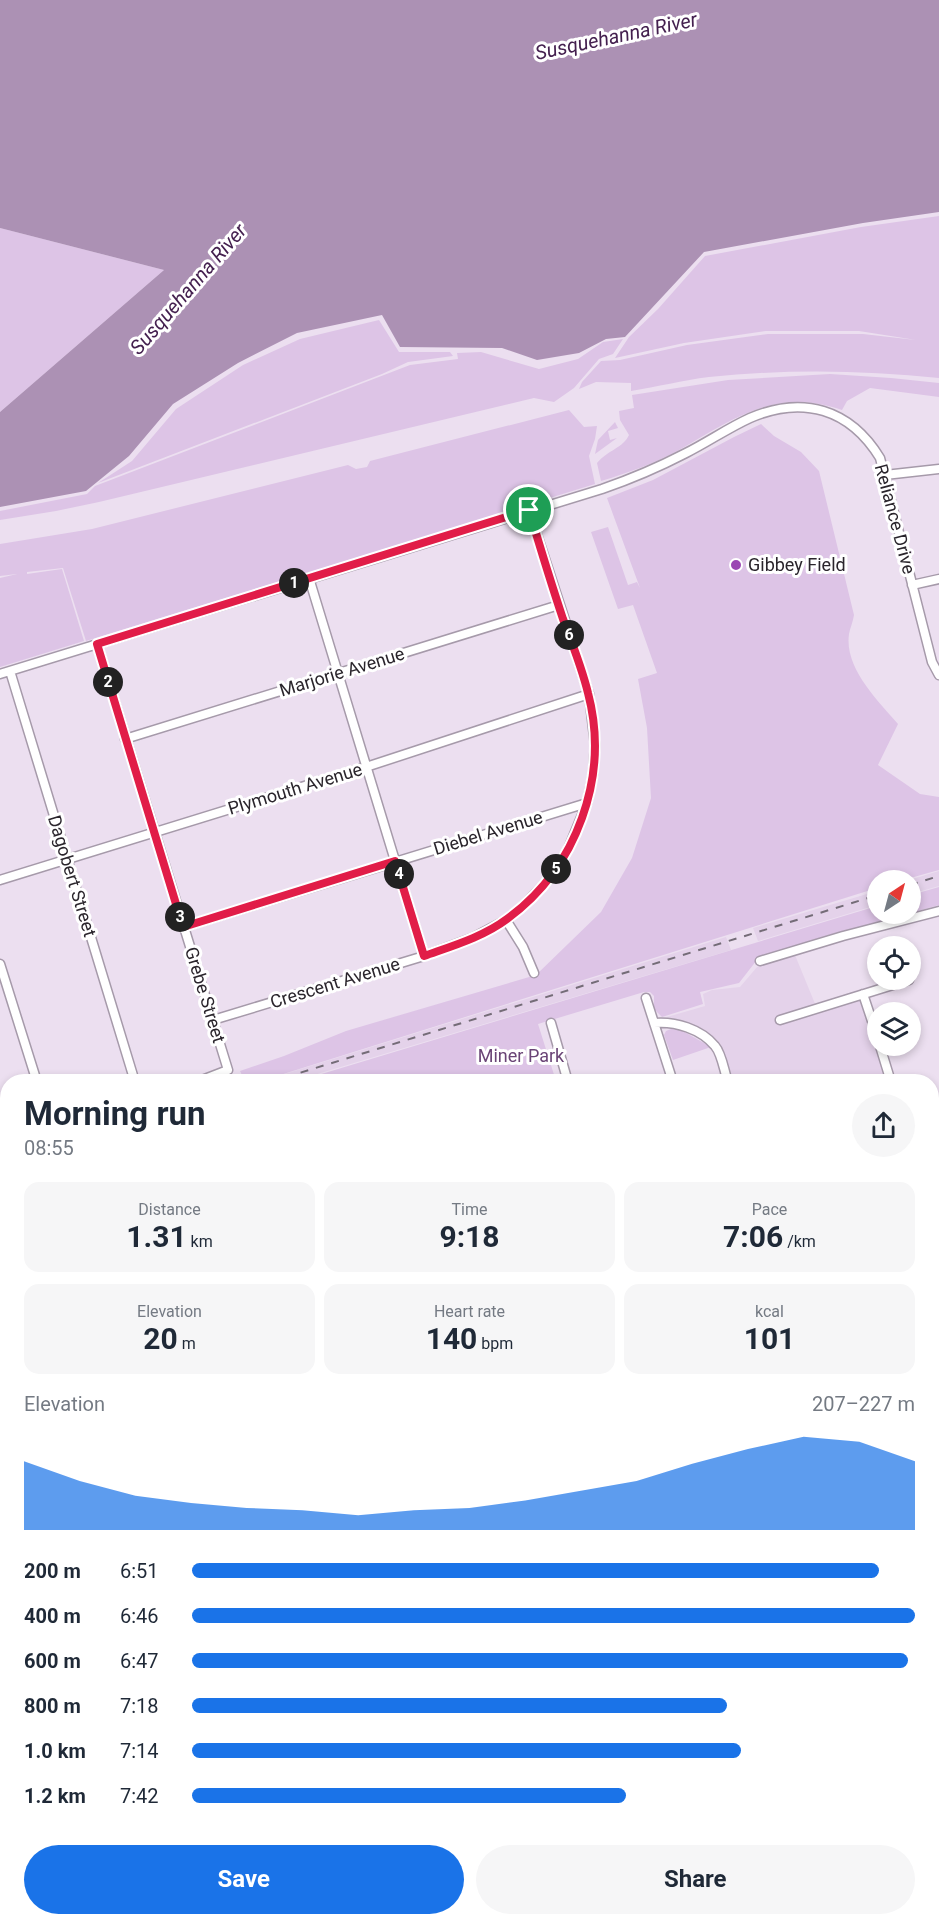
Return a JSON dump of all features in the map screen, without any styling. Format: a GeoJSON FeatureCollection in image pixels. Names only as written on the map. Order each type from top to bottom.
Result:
{"type":"FeatureCollection","features":[{"type":"Feature","properties":{"kind":"street","name":"Reliance Drive"},"geometry":{"type":"LineString","coordinates":[[0,674],[602,489],[641,475],[752,417],[772,410],[803,407],[828,412],[852,424],[871,444],[880,458],[932,662],[939,675]]}},
{"type":"Feature","properties":{"kind":"street"},"geometry":{"type":"LineString","coordinates":[[885,475],[939,470]]}},
{"type":"Feature","properties":{"kind":"street","name":"Crescent Avenue"},"geometry":{"type":"LineString","coordinates":[[213,1020],[424,956],[472,938],[506,920],[551,877],[568,849],[587,803],[594,774],[595,745],[589,694],[529,510]]}},
{"type":"Feature","properties":{"kind":"street"},"geometry":{"type":"LineString","coordinates":[[309,578],[424,956]]}},
{"type":"Feature","properties":{"kind":"street"},"geometry":{"type":"LineString","coordinates":[[912,585],[939,579]]}},
{"type":"Feature","properties":{"kind":"street","name":"Marjorie Avenue"},"geometry":{"type":"LineString","coordinates":[[125,739],[559,605]]}},
{"type":"Feature","properties":{"kind":"street","name":"Grebe Street"},"geometry":{"type":"LineString","coordinates":[[97,644],[228,1070],[218,1074]]}},
{"type":"Feature","properties":{"kind":"street","name":"Dagobert Street"},"geometry":{"type":"LineString","coordinates":[[10,671],[133,1074]]}},
{"type":"Feature","properties":{"kind":"street","name":"Plymouth Avenue"},"geometry":{"type":"LineString","coordinates":[[0,880],[366,767],[589,694]]}},
{"type":"Feature","properties":{"kind":"street","name":"Diebel Avenue"},"geometry":{"type":"LineString","coordinates":[[183,927],[587,803]]}},
{"type":"Feature","properties":{"kind":"street"},"geometry":{"type":"LineString","coordinates":[[760,961],[939,911]]}},
{"type":"Feature","properties":{"kind":"street"},"geometry":{"type":"LineString","coordinates":[[506,920],[523,947],[534,974]]}},
{"type":"Feature","properties":{"kind":"street"},"geometry":{"type":"LineString","coordinates":[[0,964],[34,1074]]}},
{"type":"Feature","properties":{"kind":"street"},"geometry":{"type":"LineString","coordinates":[[780,1020],[876,990]]}},
{"type":"Feature","properties":{"kind":"street"},"geometry":{"type":"LineString","coordinates":[[863,994],[867,1006]]}},
{"type":"Feature","properties":{"kind":"street"},"geometry":{"type":"LineString","coordinates":[[646,998],[670,1074]]}},
{"type":"Feature","properties":{"kind":"street"},"geometry":{"type":"LineString","coordinates":[[654,1023],[667,1022],[684,1026],[710,1042],[717,1047],[725,1074]]}},
{"type":"Feature","properties":{"kind":"street"},"geometry":{"type":"LineString","coordinates":[[551,1023],[566,1074]]}},
{"type":"Feature","properties":{"kind":"street"},"geometry":{"type":"LineString","coordinates":[[883,1056],[889,1074]]}},
{"type":"Feature","properties":{"kind":"street"},"geometry":{"type":"LineString","coordinates":[[126,1926],[185,1926]]}},
{"type":"Feature","properties":{"kind":"shaded area"},"geometry":{"type":"Polygon","coordinates":[[[939,871],[939,886],[921,891],[921,876],[939,871]]]}},
{"type":"Feature","properties":{"kind":"shaded area"},"geometry":{"type":"Polygon","coordinates":[[[867,894],[867,908],[758,941],[753,928],[867,894]]]}},
{"type":"Feature","properties":{"kind":"shaded area"},"geometry":{"type":"Polygon","coordinates":[[[726,937],[731,950],[317,1074],[284,1074],[726,937]]]}},
{"type":"Feature","properties":{"kind":"shaded area"},"geometry":{"type":"Polygon","coordinates":[[[795,955],[818,1011],[859,998],[867,1022],[867,1056],[879,1056],[885,1074],[731,1074],[724,1051],[717,1040],[694,1026],[667,1017],[705,1006],[703,994],[712,990],[740,987],[757,967],[795,955]]]}},
{"type":"Feature","properties":{"kind":"green space"},"geometry":{"type":"Polygon","coordinates":[[[939,216],[939,378],[881,373],[795,372],[709,377],[631,391],[631,383],[596,382],[579,389],[582,382],[601,361],[620,360],[687,345],[768,334],[863,334],[916,340],[859,331],[766,331],[684,343],[615,358],[629,337],[658,309],[705,256],[861,227],[939,216]]]}},
{"type":"Feature","properties":{"kind":"green space"},"geometry":{"type":"Polygon","coordinates":[[[0,228],[164,270],[0,412],[0,228]]]}},
{"type":"Feature","properties":{"kind":"green space"},"geometry":{"type":"Polygon","coordinates":[[[379,320],[399,352],[450,352],[453,356],[408,362],[98,483],[132,461],[176,409],[243,365],[300,339],[379,320]]]}},
{"type":"Feature","properties":{"kind":"green space"},"geometry":{"type":"Polygon","coordinates":[[[623,339],[613,354],[599,359],[574,388],[554,402],[534,398],[99,502],[0,520],[0,511],[87,494],[95,486],[410,365],[458,359],[457,353],[481,352],[539,369],[578,359],[603,342],[623,339]]]}},
{"type":"Feature","properties":{"kind":"green space"},"geometry":{"type":"Polygon","coordinates":[[[830,374],[939,383],[939,397],[870,388],[847,401],[842,410],[796,402],[776,404],[738,417],[660,459],[601,481],[597,463],[623,443],[629,435],[620,420],[619,411],[634,408],[632,395],[728,380],[830,374]]]}},
{"type":"Feature","properties":{"kind":"green space"},"geometry":{"type":"Polygon","coordinates":[[[569,410],[584,427],[597,426],[589,456],[595,484],[86,641],[63,568],[27,572],[27,574],[62,569],[84,641],[0,667],[0,578],[17,574],[0,576],[0,544],[92,529],[348,465],[356,469],[367,467],[370,461],[569,410]]]}},
{"type":"Feature","properties":{"kind":"green space"},"geometry":{"type":"Polygon","coordinates":[[[615,422],[618,428],[608,431],[610,440],[617,438],[595,454],[598,440],[615,422]]]}},
{"type":"Feature","properties":{"kind":"green space"},"geometry":{"type":"Polygon","coordinates":[[[761,424],[774,436],[801,452],[819,471],[854,615],[849,634],[852,659],[864,683],[898,724],[878,765],[920,794],[939,797],[939,870],[921,875],[921,870],[867,870],[867,891],[283,1074],[242,1074],[240,1071],[346,1031],[536,975],[601,912],[632,858],[651,798],[647,728],[638,679],[657,673],[633,605],[618,609],[591,532],[608,527],[628,585],[637,582],[640,588],[607,498],[653,480],[761,424]]]}},
{"type":"Feature","properties":{"kind":"green space"},"geometry":{"type":"Polygon","coordinates":[[[939,887],[939,905],[921,910],[921,892],[939,887]]]}},
{"type":"Feature","properties":{"kind":"green space","name":"Miner Park"},"geometry":{"type":"Polygon","coordinates":[[[867,909],[867,924],[870,924],[760,956],[739,983],[700,992],[703,1004],[662,1017],[654,1009],[654,996],[650,992],[644,992],[538,1024],[554,1074],[321,1074],[867,909]]]}},
{"type":"Feature","properties":{"kind":"green space"},"geometry":{"type":"Polygon","coordinates":[[[671,1029],[681,1030],[711,1047],[673,1060],[664,1035],[671,1029]]]}},
{"type":"Feature","properties":{"kind":"water","name":"Susquehanna River"},"geometry":{"type":"Polygon","coordinates":[[[0,0],[939,0],[939,212],[863,223],[704,252],[625,337],[606,339],[579,353],[537,360],[502,348],[400,347],[382,315],[297,333],[238,363],[173,404],[129,456],[86,491],[0,507],[0,412],[164,270],[0,228],[0,0]]]}},
{"type":"Feature","properties":{"kind":"railway"},"geometry":{"type":"LineString","coordinates":[[921,882],[939,876]]}},
{"type":"Feature","properties":{"kind":"railway"},"geometry":{"type":"LineString","coordinates":[[296,1074],[867,898]]}},
{"type":"Feature","properties":{"kind":"place","name":"Gibbey Field"},"geometry":{"type":"Point","coordinates":[736,565]}},
{"type":"Feature","properties":{"kind":"route"},"geometry":{"type":"LineString","coordinates":[[529,510],[589,694],[595,745],[594,774],[587,803],[568,849],[551,877],[539,891],[506,920],[457,945],[424,956],[395,861],[183,927],[97,644],[529,510]]}}]}
